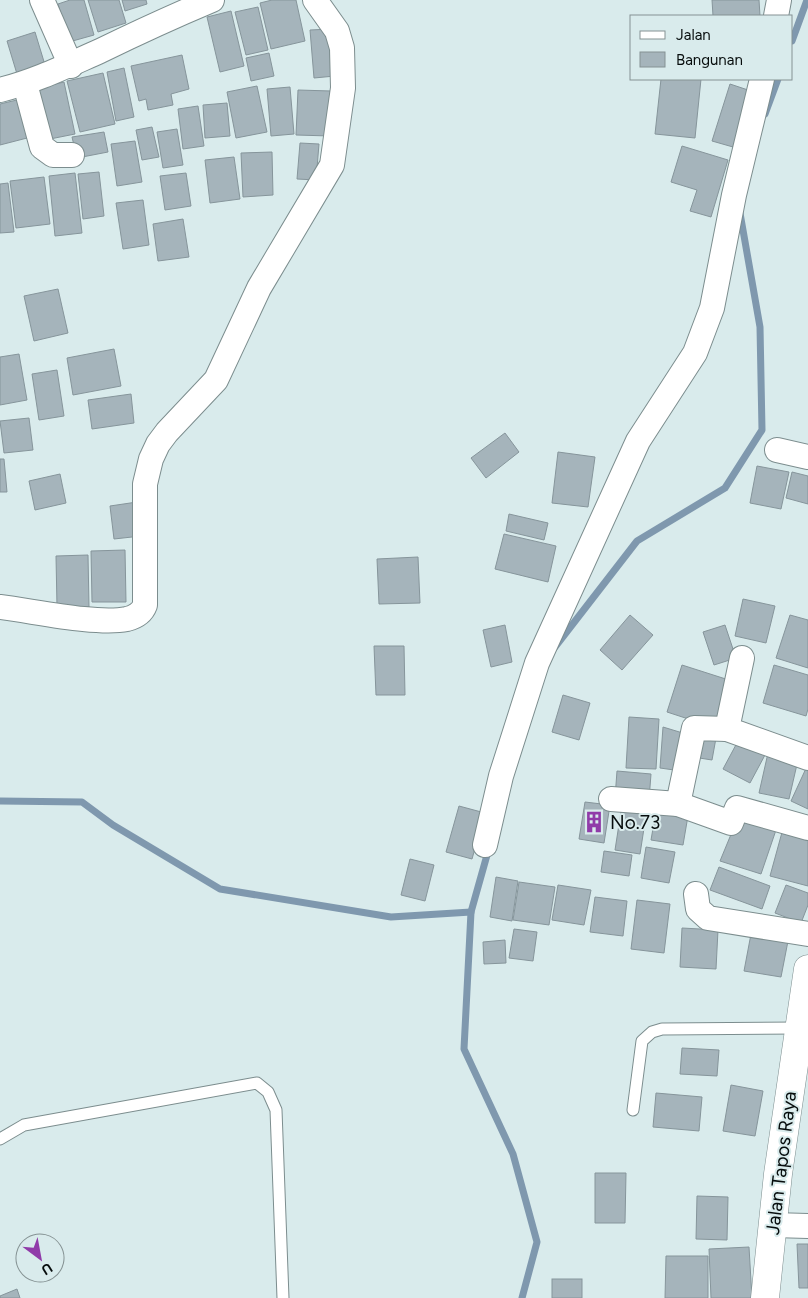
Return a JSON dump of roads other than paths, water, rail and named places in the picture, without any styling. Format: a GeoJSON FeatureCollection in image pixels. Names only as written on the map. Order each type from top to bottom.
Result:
{"type":"FeatureCollection","features":[{"type":"Feature","properties":{"kind":"main road","name":"Jalan Tapos Raya"},"geometry":{"type":"LineString","coordinates":[[765,1298],[798,1028],[805,996],[808,969]]}},
{"type":"Feature","properties":{"kind":"street"},"geometry":{"type":"LineString","coordinates":[[42,0],[71,66]]}},
{"type":"Feature","properties":{"kind":"street"},"geometry":{"type":"LineString","coordinates":[[0,90],[25,84],[71,66],[212,0]]}},
{"type":"Feature","properties":{"kind":"street"},"geometry":{"type":"LineString","coordinates":[[0,607],[106,620],[128,619],[143,610],[145,605],[145,484],[150,459],[167,432],[216,380],[258,288],[332,165],[343,88],[342,48],[337,30],[315,0]]}},
{"type":"Feature","properties":{"kind":"street"},"geometry":{"type":"LineString","coordinates":[[776,15],[779,0]]}},
{"type":"Feature","properties":{"kind":"street"},"geometry":{"type":"LineString","coordinates":[[485,845],[504,768],[537,663],[638,441],[695,353],[712,308],[734,195],[762,80]]}},
{"type":"Feature","properties":{"kind":"street"},"geometry":{"type":"LineString","coordinates":[[25,84],[42,147],[53,155],[72,155]]}},
{"type":"Feature","properties":{"kind":"street"},"geometry":{"type":"LineString","coordinates":[[777,450],[808,457]]}},
{"type":"Feature","properties":{"kind":"street"},"geometry":{"type":"LineString","coordinates":[[728,729],[742,658]]}},
{"type":"Feature","properties":{"kind":"street"},"geometry":{"type":"LineString","coordinates":[[678,804],[694,728],[728,729],[808,758]]}},
{"type":"Feature","properties":{"kind":"street"},"geometry":{"type":"LineString","coordinates":[[611,798],[678,804],[731,823],[737,808],[808,828]]}},
{"type":"Feature","properties":{"kind":"street"},"geometry":{"type":"LineString","coordinates":[[696,894],[698,909],[708,918],[808,934]]}},
{"type":"Feature","properties":{"kind":"street"},"geometry":{"type":"LineString","coordinates":[[773,1225],[808,1226]]}},
{"type":"Feature","properties":{"kind":"lane"},"geometry":{"type":"LineString","coordinates":[[633,1110],[642,1040],[652,1032],[662,1029],[684,1028],[798,1028]]}},
{"type":"Feature","properties":{"kind":"lane"},"geometry":{"type":"LineString","coordinates":[[0,1138],[24,1125],[257,1083],[268,1092],[276,1110],[283,1298]]}},
{"type":"Feature","properties":{"kind":"waterway"},"geometry":{"type":"LineString","coordinates":[[793,38],[807,0]]}},
{"type":"Feature","properties":{"kind":"waterway"},"geometry":{"type":"LineString","coordinates":[[765,114],[778,80]]}},
{"type":"Feature","properties":{"kind":"waterway"},"geometry":{"type":"LineString","coordinates":[[555,647],[637,541],[725,488],[762,430],[760,327],[740,213]]}},
{"type":"Feature","properties":{"kind":"waterway"},"geometry":{"type":"LineString","coordinates":[[0,801],[82,802],[113,825],[220,889],[391,917],[471,912]]}},
{"type":"Feature","properties":{"kind":"waterway"},"geometry":{"type":"LineString","coordinates":[[489,848],[471,912],[464,1049],[513,1154],[537,1242],[522,1298]]}},
{"type":"Feature","properties":{"kind":"place","name":"No.73"},"geometry":{"type":"Point","coordinates":[594,822]}}]}
